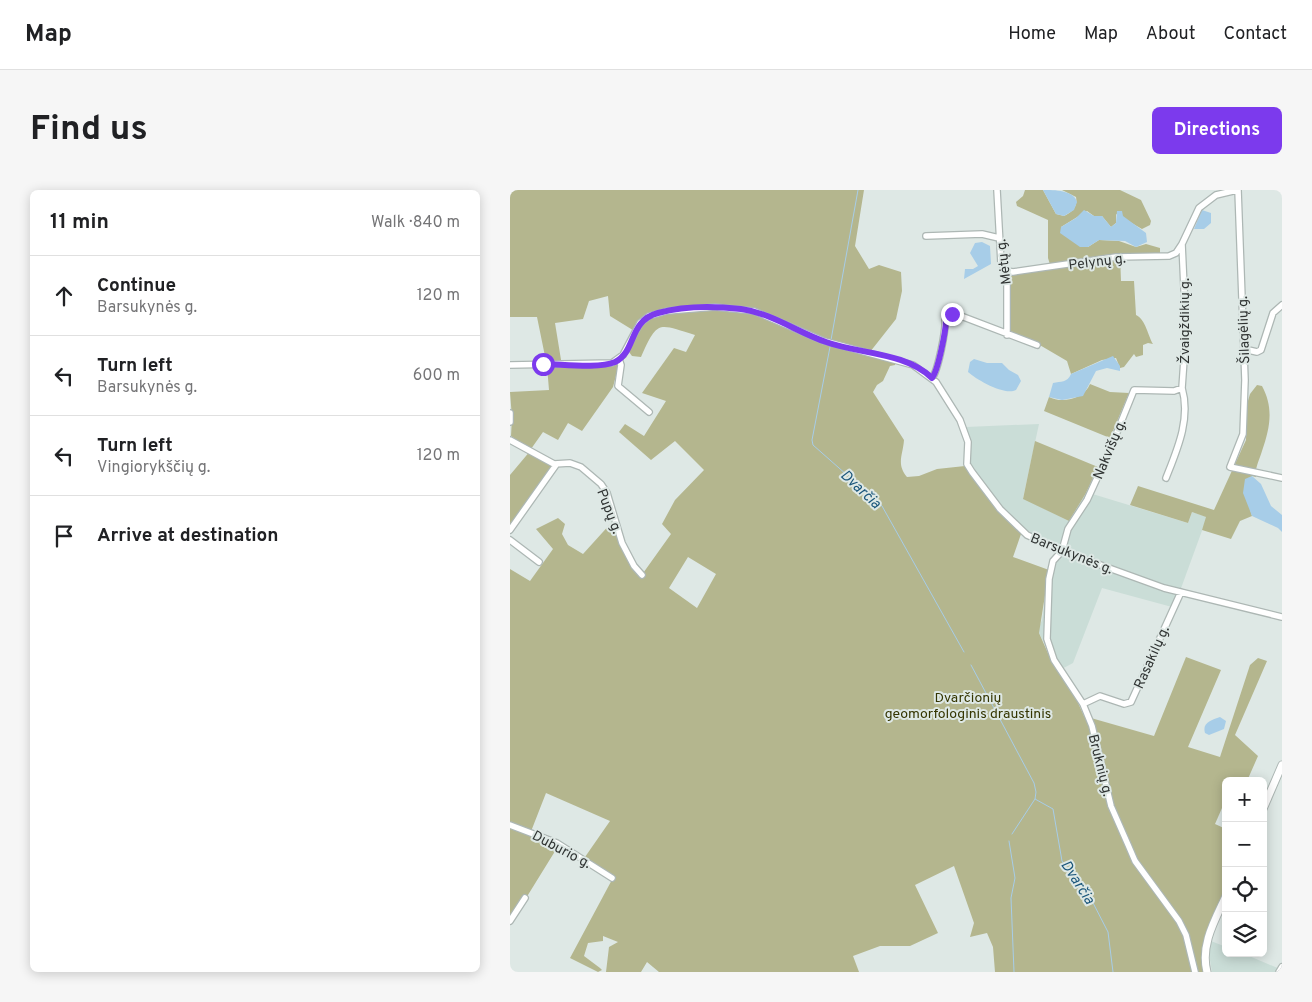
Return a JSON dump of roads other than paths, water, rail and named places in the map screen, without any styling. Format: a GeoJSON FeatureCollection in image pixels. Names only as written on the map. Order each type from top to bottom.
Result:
{"type":"FeatureCollection","features":[{"type":"Feature","properties":{"kind":"main road"},"geometry":{"type":"LineString","coordinates":[[1267,800],[1282,765]]}},
{"type":"Feature","properties":{"kind":"main road"},"geometry":{"type":"LineString","coordinates":[[1208,972],[1204,958],[1206,946],[1222,906]]}},
{"type":"Feature","properties":{"kind":"street","name":"Mėtų g."},"geometry":{"type":"LineString","coordinates":[[998,190],[1001,263],[1006,271],[1008,335]]}},
{"type":"Feature","properties":{"kind":"street","name":"Žvaigždikių g."},"geometry":{"type":"LineString","coordinates":[[1166,478],[1183,432],[1184,396],[1182,388],[1186,331],[1182,244],[1199,208],[1216,195],[1238,190]]}},
{"type":"Feature","properties":{"kind":"street","name":"Šilagėlių g."},"geometry":{"type":"LineString","coordinates":[[1238,190],[1244,349],[1243,434],[1230,467],[1282,478]]}},
{"type":"Feature","properties":{"kind":"street"},"geometry":{"type":"LineString","coordinates":[[926,236],[982,234],[999,238]]}},
{"type":"Feature","properties":{"kind":"street","name":"Pelynų g."},"geometry":{"type":"LineString","coordinates":[[1006,271],[1013,272],[1116,257],[1169,256],[1176,253],[1182,244]]}},
{"type":"Feature","properties":{"kind":"street"},"geometry":{"type":"LineString","coordinates":[[1244,349],[1257,352],[1261,350],[1273,313],[1282,305]]}},
{"type":"Feature","properties":{"kind":"street","name":"Barsukynės g."},"geometry":{"type":"LineString","coordinates":[[619,359],[640,323],[649,316],[667,311],[724,308],[754,312],[824,341],[913,365],[932,378],[964,427],[968,442],[967,464],[1020,530],[1062,551],[1181,592],[1282,617]]}},
{"type":"Feature","properties":{"kind":"street"},"geometry":{"type":"LineString","coordinates":[[932,378],[936,371],[938,355],[945,334],[946,320],[949,315],[961,316],[1036,345]]}},
{"type":"Feature","properties":{"kind":"street"},"geometry":{"type":"LineString","coordinates":[[510,365],[600,364],[612,363],[619,359],[621,365],[618,386],[649,412]]}},
{"type":"Feature","properties":{"kind":"street","name":"Nakvišų g."},"geometry":{"type":"LineString","coordinates":[[1062,551],[1068,529],[1087,500],[1134,390],[1174,391],[1182,388]]}},
{"type":"Feature","properties":{"kind":"street"},"geometry":{"type":"LineString","coordinates":[[510,412],[510,422]]}},
{"type":"Feature","properties":{"kind":"street","name":"Pupų g."},"geometry":{"type":"LineString","coordinates":[[510,440],[556,465],[570,463],[578,466],[601,484],[607,493],[622,543],[634,566],[642,576]]}},
{"type":"Feature","properties":{"kind":"street"},"geometry":{"type":"LineString","coordinates":[[510,530],[556,465]]}},
{"type":"Feature","properties":{"kind":"street"},"geometry":{"type":"LineString","coordinates":[[510,540],[539,562]]}},
{"type":"Feature","properties":{"kind":"street","name":"Bruknių g."},"geometry":{"type":"LineString","coordinates":[[1062,551],[1053,561],[1051,568],[1046,615],[1047,639],[1054,660],[1083,704],[1092,726],[1111,806],[1135,861],[1170,908],[1186,935],[1195,972]]}},
{"type":"Feature","properties":{"kind":"street","name":"Rasakilų g."},"geometry":{"type":"LineString","coordinates":[[1083,704],[1100,696],[1124,704],[1131,702],[1181,592]]}},
{"type":"Feature","properties":{"kind":"street","name":"Duburio g."},"geometry":{"type":"LineString","coordinates":[[510,825],[557,843],[612,878]]}},
{"type":"Feature","properties":{"kind":"street"},"geometry":{"type":"LineString","coordinates":[[510,921],[524,898]]}},
{"type":"Feature","properties":{"kind":"street"},"geometry":{"type":"LineString","coordinates":[[1279,972],[1282,967]]}},
{"type":"Feature","properties":{"kind":"water"},"geometry":{"type":"Polygon","coordinates":[[[1043,190],[1053,190],[1072,195],[1077,202],[1074,210],[1064,216],[1056,214],[1043,190]]]}},
{"type":"Feature","properties":{"kind":"water"},"geometry":{"type":"Polygon","coordinates":[[[1084,210],[1094,216],[1102,216],[1111,227],[1116,223],[1117,211],[1122,211],[1123,216],[1146,233],[1147,242],[1136,247],[1125,241],[1099,240],[1088,247],[1080,247],[1060,233],[1061,227],[1076,218],[1084,210]]]}},
{"type":"Feature","properties":{"kind":"water"},"geometry":{"type":"Polygon","coordinates":[[[1202,210],[1211,213],[1211,223],[1204,229],[1194,229],[1202,210]]]}},
{"type":"Feature","properties":{"kind":"water"},"geometry":{"type":"Polygon","coordinates":[[[982,242],[990,246],[991,264],[964,279],[965,269],[973,269],[978,266],[970,253],[975,243],[982,242]]]}},
{"type":"Feature","properties":{"kind":"water"},"geometry":{"type":"Polygon","coordinates":[[[1113,356],[1120,366],[1120,371],[1107,368],[1096,371],[1083,396],[1062,400],[1049,397],[1053,383],[1066,380],[1071,374],[1113,356]]]}},
{"type":"Feature","properties":{"kind":"water"},"geometry":{"type":"Polygon","coordinates":[[[974,359],[987,363],[1002,363],[1018,375],[1021,381],[1016,390],[1005,391],[998,389],[972,375],[968,372],[970,362],[974,359]]]}},
{"type":"Feature","properties":{"kind":"water"},"geometry":{"type":"Polygon","coordinates":[[[1252,476],[1261,484],[1271,506],[1282,515],[1282,532],[1278,528],[1252,516],[1243,493],[1245,479],[1252,476]]]}},
{"type":"Feature","properties":{"kind":"water"},"geometry":{"type":"Polygon","coordinates":[[[1220,717],[1226,721],[1224,729],[1209,735],[1205,733],[1206,724],[1220,717]]]}},
{"type":"Feature","properties":{"kind":"waterway","name":"Dvarčia"},"geometry":{"type":"LineString","coordinates":[[831,340],[858,190]]}},
{"type":"Feature","properties":{"kind":"waterway","name":"Dvarčia"},"geometry":{"type":"LineString","coordinates":[[830,347],[812,440],[813,445],[882,506],[964,652]]}},
{"type":"Feature","properties":{"kind":"waterway","name":"Dvarčia"},"geometry":{"type":"LineString","coordinates":[[971,665],[1034,783],[1035,799],[1053,809],[1062,861],[1090,897],[1108,932],[1113,972]]}},
{"type":"Feature","properties":{"kind":"waterway"},"geometry":{"type":"LineString","coordinates":[[1012,834],[1035,799]]}},
{"type":"Feature","properties":{"kind":"waterway"},"geometry":{"type":"LineString","coordinates":[[1009,841],[1015,878],[1011,898],[1014,972]]}},
{"type":"Feature","properties":{"kind":"park label","name":"Dvarčionių geomorfologinis draustinis"},"geometry":{"type":"Point","coordinates":[968,706]}}]}
